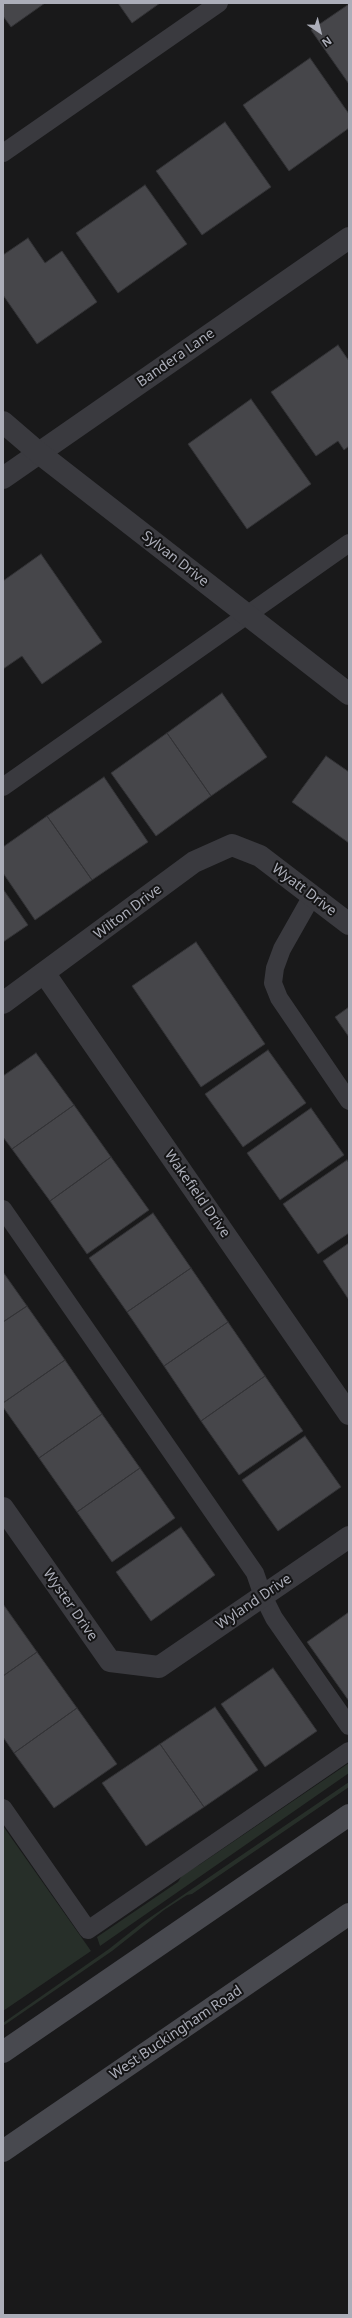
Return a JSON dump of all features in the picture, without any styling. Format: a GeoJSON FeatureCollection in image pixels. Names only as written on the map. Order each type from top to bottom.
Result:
{"type":"FeatureCollection","features":[{"type":"Feature","properties":{"kind":"main road"},"geometry":{"type":"LineString","coordinates":[[3,2052],[349,1815]]}},
{"type":"Feature","properties":{"kind":"main road","name":"West Buckingham Road"},"geometry":{"type":"LineString","coordinates":[[3,2151],[349,1914]]}},
{"type":"Feature","properties":{"kind":"street","name":"Bandera Lane"},"geometry":{"type":"LineString","coordinates":[[3,478],[349,238]]}},
{"type":"Feature","properties":{"kind":"street","name":"Sylvan Drive"},"geometry":{"type":"LineString","coordinates":[[3,422],[39,453],[349,694]]}},
{"type":"Feature","properties":{"kind":"street","name":"Wilton Drive"},"geometry":{"type":"LineString","coordinates":[[3,1003],[45,974],[194,862],[232,845],[260,856]]}},
{"type":"Feature","properties":{"kind":"street","name":"Wyatt Drive"},"geometry":{"type":"LineString","coordinates":[[260,856],[349,924]]}},
{"type":"Feature","properties":{"kind":"street","name":"Wakefield Drive"},"geometry":{"type":"LineString","coordinates":[[45,974],[349,1414]]}},
{"type":"Feature","properties":{"kind":"street","name":"Wyster Drive"},"geometry":{"type":"LineString","coordinates":[[3,1508],[110,1661],[158,1667]]}},
{"type":"Feature","properties":{"kind":"street","name":"Wyland Drive"},"geometry":{"type":"LineString","coordinates":[[158,1667],[349,1537]]}},
{"type":"Feature","properties":{"kind":"lane"},"geometry":{"type":"LineString","coordinates":[[3,153],[219,3]]}},
{"type":"Feature","properties":{"kind":"lane"},"geometry":{"type":"LineString","coordinates":[[3,787],[246,614],[349,543]]}},
{"type":"Feature","properties":{"kind":"lane"},"geometry":{"type":"LineString","coordinates":[[312,896],[282,949],[275,968],[273,983],[288,1011],[349,1101]]}},
{"type":"Feature","properties":{"kind":"lane"},"geometry":{"type":"LineString","coordinates":[[3,1209],[255,1573],[263,1596],[274,1618],[349,1726]]}},
{"type":"Feature","properties":{"kind":"lane"},"geometry":{"type":"LineString","coordinates":[[3,1808],[88,1930],[349,1751]]}},
{"type":"Feature","properties":{"kind":"shaded area"},"geometry":{"type":"Polygon","coordinates":[[[349,1763],[349,1773],[100,1946],[97,1937],[178,1882],[183,1874],[199,1865],[349,1763]]]}},
{"type":"Feature","properties":{"kind":"shaded area"},"geometry":{"type":"Polygon","coordinates":[[[349,1782],[349,1787],[192,1894],[187,1895],[164,1910],[112,1951],[3,2026],[3,2023],[109,1949],[142,1923],[349,1782]]]}},
{"type":"Feature","properties":{"kind":"shaded area"},"geometry":{"type":"Polygon","coordinates":[[[3,1826],[91,1951],[3,2011],[3,1826]]]}},
{"type":"Feature","properties":{"kind":"building"},"geometry":{"type":"Polygon","coordinates":[[[3,3],[45,3],[11,27],[3,16],[3,3]]]}},
{"type":"Feature","properties":{"kind":"building"},"geometry":{"type":"Polygon","coordinates":[[[118,3],[160,3],[132,23],[118,3]]]}},
{"type":"Feature","properties":{"kind":"building"},"geometry":{"type":"Polygon","coordinates":[[[349,4],[349,84],[311,30],[349,4]]]}},
{"type":"Feature","properties":{"kind":"building"},"geometry":{"type":"Polygon","coordinates":[[[310,58],[349,114],[349,128],[289,171],[243,105],[310,58]]]}},
{"type":"Feature","properties":{"kind":"building"},"geometry":{"type":"Polygon","coordinates":[[[225,122],[271,187],[202,235],[156,171],[225,122]]]}},
{"type":"Feature","properties":{"kind":"building"},"geometry":{"type":"Polygon","coordinates":[[[145,185],[187,244],[118,293],[76,233],[145,185]]]}},
{"type":"Feature","properties":{"kind":"building"},"geometry":{"type":"Polygon","coordinates":[[[28,238],[45,263],[62,251],[97,302],[37,344],[3,295],[3,255],[28,238]]]}},
{"type":"Feature","properties":{"kind":"building"},"geometry":{"type":"Polygon","coordinates":[[[338,345],[349,361],[349,446],[344,450],[338,441],[316,456],[271,392],[338,345]]]}},
{"type":"Feature","properties":{"kind":"building"},"geometry":{"type":"Polygon","coordinates":[[[251,399],[311,484],[247,529],[188,444],[251,399]]]}},
{"type":"Feature","properties":{"kind":"building"},"geometry":{"type":"Polygon","coordinates":[[[41,554],[102,642],[42,684],[22,656],[3,669],[3,581],[41,554]]]}},
{"type":"Feature","properties":{"kind":"building"},"geometry":{"type":"Polygon","coordinates":[[[222,693],[267,757],[211,796],[167,733],[222,693]]]}},
{"type":"Feature","properties":{"kind":"building"},"geometry":{"type":"Polygon","coordinates":[[[167,733],[211,796],[156,836],[111,773],[167,733]]]}},
{"type":"Feature","properties":{"kind":"building"},"geometry":{"type":"Polygon","coordinates":[[[326,756],[349,772],[349,843],[292,802],[326,756]]]}},
{"type":"Feature","properties":{"kind":"building"},"geometry":{"type":"Polygon","coordinates":[[[104,777],[148,842],[92,880],[47,816],[104,777]]]}},
{"type":"Feature","properties":{"kind":"building"},"geometry":{"type":"Polygon","coordinates":[[[47,816],[92,880],[35,920],[3,873],[3,847],[47,816]]]}},
{"type":"Feature","properties":{"kind":"building"},"geometry":{"type":"Polygon","coordinates":[[[3,889],[28,925],[3,942],[3,889]]]}},
{"type":"Feature","properties":{"kind":"building"},"geometry":{"type":"Polygon","coordinates":[[[196,942],[265,1044],[201,1087],[132,986],[196,942]]]}},
{"type":"Feature","properties":{"kind":"building"},"geometry":{"type":"Polygon","coordinates":[[[349,1007],[349,1037],[335,1017],[349,1007]]]}},
{"type":"Feature","properties":{"kind":"building"},"geometry":{"type":"Polygon","coordinates":[[[268,1050],[306,1103],[243,1147],[205,1094],[268,1050]]]}},
{"type":"Feature","properties":{"kind":"building"},"geometry":{"type":"Polygon","coordinates":[[[36,1053],[74,1105],[12,1149],[3,1137],[3,1076],[36,1053]]]}},
{"type":"Feature","properties":{"kind":"building"},"geometry":{"type":"Polygon","coordinates":[[[74,1105],[111,1157],[50,1201],[12,1149],[74,1105]]]}},
{"type":"Feature","properties":{"kind":"building"},"geometry":{"type":"Polygon","coordinates":[[[311,1108],[344,1155],[280,1200],[247,1153],[311,1108]]]}},
{"type":"Feature","properties":{"kind":"building"},"geometry":{"type":"Polygon","coordinates":[[[111,1157],[149,1210],[87,1254],[50,1201],[111,1157]]]}},
{"type":"Feature","properties":{"kind":"building"},"geometry":{"type":"Polygon","coordinates":[[[347,1160],[349,1163],[349,1233],[318,1254],[283,1204],[347,1160]]]}},
{"type":"Feature","properties":{"kind":"building"},"geometry":{"type":"Polygon","coordinates":[[[153,1213],[191,1268],[127,1312],[89,1258],[153,1213]]]}},
{"type":"Feature","properties":{"kind":"building"},"geometry":{"type":"Polygon","coordinates":[[[349,1243],[349,1300],[323,1261],[349,1243]]]}},
{"type":"Feature","properties":{"kind":"building"},"geometry":{"type":"Polygon","coordinates":[[[191,1268],[228,1322],[164,1366],[127,1312],[191,1268]]]}},
{"type":"Feature","properties":{"kind":"building"},"geometry":{"type":"Polygon","coordinates":[[[3,1272],[27,1306],[3,1322],[3,1272]]]}},
{"type":"Feature","properties":{"kind":"building"},"geometry":{"type":"Polygon","coordinates":[[[27,1306],[65,1360],[3,1403],[3,1322],[27,1306]]]}},
{"type":"Feature","properties":{"kind":"building"},"geometry":{"type":"Polygon","coordinates":[[[228,1322],[265,1376],[201,1421],[164,1366],[228,1322]]]}},
{"type":"Feature","properties":{"kind":"building"},"geometry":{"type":"Polygon","coordinates":[[[65,1360],[102,1414],[39,1458],[3,1407],[3,1403],[65,1360]]]}},
{"type":"Feature","properties":{"kind":"building"},"geometry":{"type":"Polygon","coordinates":[[[265,1376],[303,1431],[239,1475],[201,1421],[265,1376]]]}},
{"type":"Feature","properties":{"kind":"building"},"geometry":{"type":"Polygon","coordinates":[[[102,1414],[140,1468],[77,1512],[39,1458],[102,1414]]]}},
{"type":"Feature","properties":{"kind":"building"},"geometry":{"type":"Polygon","coordinates":[[[305,1436],[341,1487],[278,1531],[242,1480],[305,1436]]]}},
{"type":"Feature","properties":{"kind":"building"},"geometry":{"type":"Polygon","coordinates":[[[140,1468],[175,1518],[112,1562],[77,1512],[140,1468]]]}},
{"type":"Feature","properties":{"kind":"building"},"geometry":{"type":"Polygon","coordinates":[[[181,1527],[215,1575],[151,1621],[116,1572],[181,1527]]]}},
{"type":"Feature","properties":{"kind":"building"},"geometry":{"type":"Polygon","coordinates":[[[3,1604],[37,1652],[3,1676],[3,1604]]]}},
{"type":"Feature","properties":{"kind":"building"},"geometry":{"type":"Polygon","coordinates":[[[349,1612],[349,1701],[307,1642],[349,1612]]]}},
{"type":"Feature","properties":{"kind":"building"},"geometry":{"type":"Polygon","coordinates":[[[37,1652],[77,1708],[14,1753],[3,1737],[3,1676],[37,1652]]]}},
{"type":"Feature","properties":{"kind":"building"},"geometry":{"type":"Polygon","coordinates":[[[273,1668],[317,1731],[265,1767],[221,1704],[273,1668]]]}},
{"type":"Feature","properties":{"kind":"building"},"geometry":{"type":"Polygon","coordinates":[[[215,1707],[258,1770],[204,1807],[160,1744],[215,1707]]]}},
{"type":"Feature","properties":{"kind":"building"},"geometry":{"type":"Polygon","coordinates":[[[77,1708],[117,1764],[54,1808],[14,1753],[77,1708]]]}},
{"type":"Feature","properties":{"kind":"building"},"geometry":{"type":"Polygon","coordinates":[[[160,1744],[204,1807],[146,1846],[102,1783],[160,1744]]]}}]}
